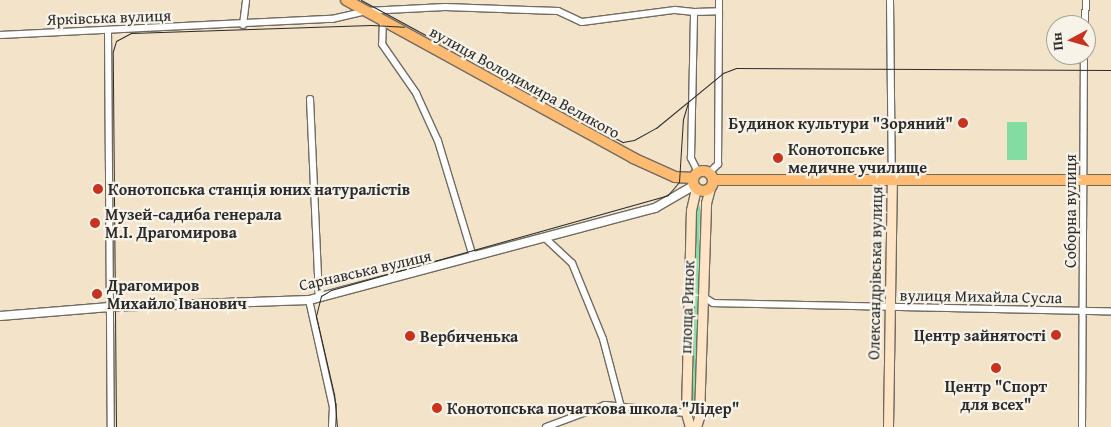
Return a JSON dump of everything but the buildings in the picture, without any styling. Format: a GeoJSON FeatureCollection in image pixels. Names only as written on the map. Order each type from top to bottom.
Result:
{"type":"FeatureCollection","features":[{"type":"Feature","properties":{"kind":"main road","name":"вулиця Володимира Великого"},"geometry":{"type":"LineString","coordinates":[[352,1],[366,11],[633,158],[675,177],[695,181]]}},
{"type":"Feature","properties":{"kind":"main road"},"geometry":{"type":"LineString","coordinates":[[695,181],[730,178],[892,182],[1111,180]]}},
{"type":"Feature","properties":{"kind":"main road"},"geometry":{"type":"LineString","coordinates":[[695,181],[703,192],[711,181]]}},
{"type":"Feature","properties":{"kind":"main road","name":"площа Ринок"},"geometry":{"type":"LineString","coordinates":[[690,427],[686,413],[691,210],[695,181]]}},
{"type":"Feature","properties":{"kind":"main road","name":"площа Ринок"},"geometry":{"type":"LineString","coordinates":[[696,427],[699,417],[706,203],[711,181]]}},
{"type":"Feature","properties":{"kind":"main road","name":"Олександрівська вулиця"},"geometry":{"type":"LineString","coordinates":[[888,427],[892,182]]}},
{"type":"Feature","properties":{"kind":"street"},"geometry":{"type":"LineString","coordinates":[[243,24],[246,0]]}},
{"type":"Feature","properties":{"kind":"street"},"geometry":{"type":"LineString","coordinates":[[711,181],[718,164],[719,0]]}},
{"type":"Feature","properties":{"kind":"street","name":"Олександрівська вулиця"},"geometry":{"type":"LineString","coordinates":[[890,0],[892,182]]}},
{"type":"Feature","properties":{"kind":"street"},"geometry":{"type":"LineString","coordinates":[[1085,15],[1086,0]]}},
{"type":"Feature","properties":{"kind":"street","name":"Ярківська вулиця"},"geometry":{"type":"LineString","coordinates":[[0,35],[332,19],[366,11],[444,7],[558,11],[582,22],[675,10],[694,12],[719,11]]}},
{"type":"Feature","properties":{"kind":"street"},"geometry":{"type":"LineString","coordinates":[[694,12],[691,158],[695,181]]}},
{"type":"Feature","properties":{"kind":"street"},"geometry":{"type":"LineString","coordinates":[[383,20],[382,44],[416,93],[438,141],[473,258]]}},
{"type":"Feature","properties":{"kind":"street"},"geometry":{"type":"LineString","coordinates":[[108,31],[111,427]]}},
{"type":"Feature","properties":{"kind":"street","name":"Соборна вулиця"},"geometry":{"type":"LineString","coordinates":[[1082,427],[1084,65]]}},
{"type":"Feature","properties":{"kind":"street"},"geometry":{"type":"LineString","coordinates":[[310,99],[318,298]]}},
{"type":"Feature","properties":{"kind":"street","name":"Сарнавська вулиця"},"geometry":{"type":"LineString","coordinates":[[0,316],[110,308],[309,300],[473,258],[655,208],[695,181]]}},
{"type":"Feature","properties":{"kind":"street"},"geometry":{"type":"LineString","coordinates":[[545,238],[572,263],[603,339],[621,407]]}},
{"type":"Feature","properties":{"kind":"street","name":"вулиця Михайла Сусла"},"geometry":{"type":"LineString","coordinates":[[702,296],[713,303],[1111,311]]}},
{"type":"Feature","properties":{"kind":"street"},"geometry":{"type":"LineString","coordinates":[[309,300],[333,407],[332,427]]}},
{"type":"Feature","properties":{"kind":"street"},"geometry":{"type":"LineString","coordinates":[[546,427],[605,405],[686,413]]}},
{"type":"Feature","properties":{"kind":"green space"},"geometry":{"type":"Polygon","coordinates":[[[1007,122],[1027,122],[1027,160],[1007,160],[1007,122]]]}},
{"type":"Feature","properties":{"kind":"green space"},"geometry":{"type":"Polygon","coordinates":[[[700,206],[695,417],[692,418],[696,208],[700,206]]]}},
{"type":"Feature","properties":{"kind":"tram line"},"geometry":{"type":"LineString","coordinates":[[361,0],[623,142],[634,140],[656,128],[723,73],[736,68],[1111,70]]}},
{"type":"Feature","properties":{"kind":"tram line"},"geometry":{"type":"LineString","coordinates":[[116,427],[113,51],[116,41],[131,33],[371,25],[404,27]]}},
{"type":"Feature","properties":{"kind":"tram line"},"geometry":{"type":"LineString","coordinates":[[337,427],[334,394],[316,316],[321,296],[331,290],[668,195],[679,182],[683,119],[688,103]]}},
{"type":"Feature","properties":{"kind":"place","name":"Будинок культури \"Зоряний\""},"geometry":{"type":"Point","coordinates":[963,123]}},
{"type":"Feature","properties":{"kind":"place","name":"Конотопське медичне училище"},"geometry":{"type":"Point","coordinates":[778,158]}},
{"type":"Feature","properties":{"kind":"place","name":"Конотопська станція юних натуралістів"},"geometry":{"type":"Point","coordinates":[98,189]}},
{"type":"Feature","properties":{"kind":"place","name":"Музей-садиба генерала М.І. Драгомирова"},"geometry":{"type":"Point","coordinates":[95,223]}},
{"type":"Feature","properties":{"kind":"place","name":"Драгомиров Михайло Іванович"},"geometry":{"type":"Point","coordinates":[97,294]}},
{"type":"Feature","properties":{"kind":"place","name":"Центр зайнятості"},"geometry":{"type":"Point","coordinates":[1056,335]}},
{"type":"Feature","properties":{"kind":"place","name":"Вербиченька"},"geometry":{"type":"Point","coordinates":[410,336]}},
{"type":"Feature","properties":{"kind":"place","name":"Центр \"Спорт для всех\""},"geometry":{"type":"Point","coordinates":[996,368]}},
{"type":"Feature","properties":{"kind":"place","name":"Конотопська початкова школа \"Лідер\""},"geometry":{"type":"Point","coordinates":[437,408]}}]}
